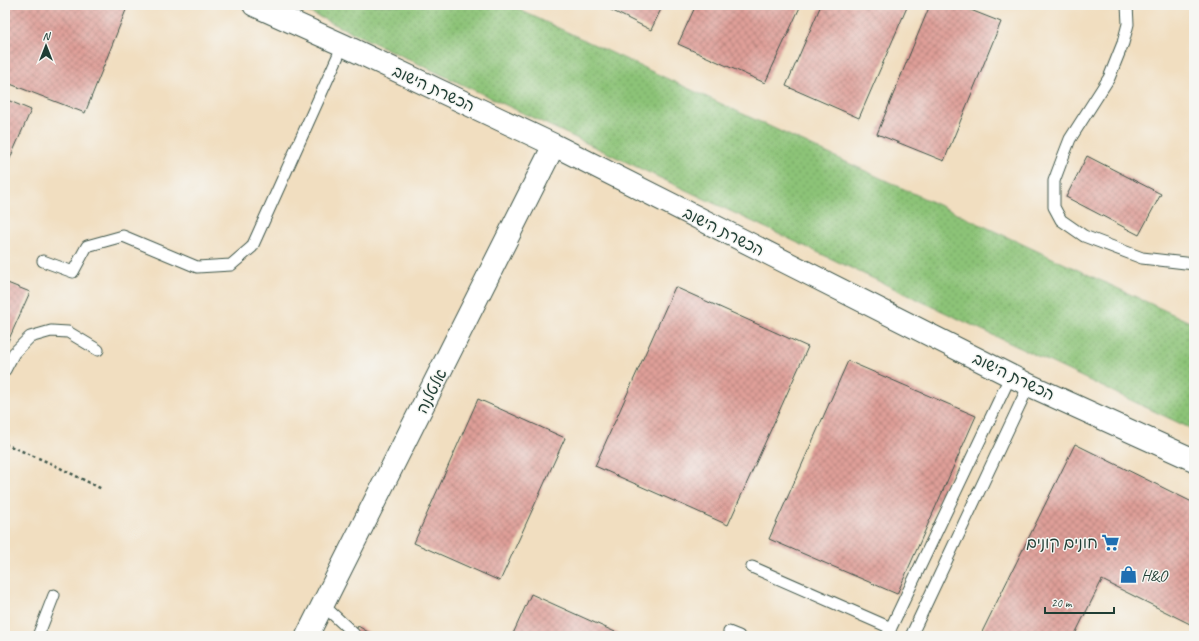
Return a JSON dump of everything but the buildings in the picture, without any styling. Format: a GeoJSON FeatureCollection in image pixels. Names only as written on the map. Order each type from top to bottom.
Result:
{"type":"FeatureCollection","features":[{"type":"Feature","properties":{"kind":"street","name":"הכשרת הישוב"},"geometry":{"type":"LineString","coordinates":[[254,5],[343,45],[554,145],[1020,380],[1194,460]]}},
{"type":"Feature","properties":{"kind":"street","name":"אלטלנה"},"geometry":{"type":"LineString","coordinates":[[307,636],[554,145]]}},
{"type":"Feature","properties":{"kind":"lane"},"geometry":{"type":"LineString","coordinates":[[1127,5],[1128,24],[1123,43],[1108,78],[1070,139],[1058,169],[1054,181],[1054,208],[1061,220],[1084,236],[1142,258],[1194,264]]}},
{"type":"Feature","properties":{"kind":"lane"},"geometry":{"type":"LineString","coordinates":[[43,261],[72,272],[87,246],[123,236],[197,267],[231,265],[252,247],[343,45]]}},
{"type":"Feature","properties":{"kind":"lane"},"geometry":{"type":"LineString","coordinates":[[5,370],[14,353],[30,337],[51,331],[68,332],[98,350]]}},
{"type":"Feature","properties":{"kind":"lane"},"geometry":{"type":"LineString","coordinates":[[752,567],[889,632],[1020,380]]}},
{"type":"Feature","properties":{"kind":"lane"},"geometry":{"type":"LineString","coordinates":[[911,636],[1020,380]]}},
{"type":"Feature","properties":{"kind":"lane"},"geometry":{"type":"LineString","coordinates":[[38,636],[54,595]]}},
{"type":"Feature","properties":{"kind":"lane"},"geometry":{"type":"LineString","coordinates":[[323,605],[354,634]]}},
{"type":"Feature","properties":{"kind":"path"},"geometry":{"type":"LineString","coordinates":[[5,444],[50,463],[102,489]]}},
{"type":"Feature","properties":{"kind":"green space"},"geometry":{"type":"Polygon","coordinates":[[[294,5],[509,5],[1194,324],[1194,430],[294,5]]]}},
{"type":"Feature","properties":{"kind":"place","name":"חונים קונים"},"geometry":{"type":"Point","coordinates":[1111,542]}},
{"type":"Feature","properties":{"kind":"place","name":"H&O"},"geometry":{"type":"Point","coordinates":[1128,575]}}]}
